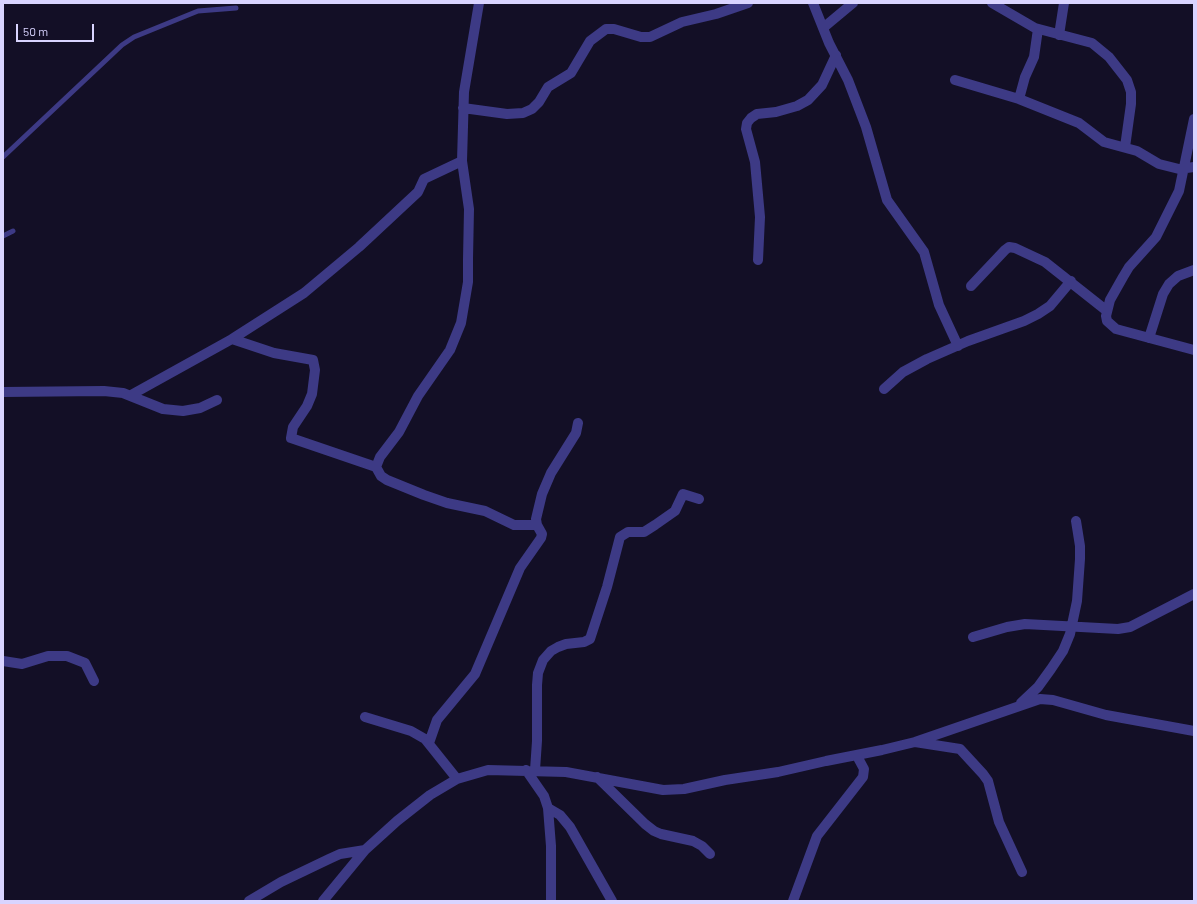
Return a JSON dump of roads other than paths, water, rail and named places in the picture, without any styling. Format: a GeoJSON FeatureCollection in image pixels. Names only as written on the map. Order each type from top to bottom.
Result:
{"type":"FeatureCollection","features":[{"type":"Feature","properties":{"kind":"street"},"geometry":{"type":"LineString","coordinates":[[376,467],[380,457],[398,432],[418,396],[450,350],[461,323],[468,282],[469,209],[462,161],[463,108],[471,45],[479,3]]}},
{"type":"Feature","properties":{"kind":"street"},"geometry":{"type":"LineString","coordinates":[[463,108],[507,114],[523,113],[532,109],[539,102],[548,87],[571,73],[590,41],[606,29],[614,29],[641,37],[650,37],[682,22],[716,14],[748,3]]}},
{"type":"Feature","properties":{"kind":"street"},"geometry":{"type":"LineString","coordinates":[[813,3],[823,28],[848,80],[866,127],[887,200],[924,252],[939,305],[958,346]]}},
{"type":"Feature","properties":{"kind":"street"},"geometry":{"type":"LineString","coordinates":[[823,28],[853,3]]}},
{"type":"Feature","properties":{"kind":"street"},"geometry":{"type":"LineString","coordinates":[[992,3],[1038,29],[1080,39],[1101,49],[1119,68],[1131,92],[1131,104],[1124,147]]}},
{"type":"Feature","properties":{"kind":"street"},"geometry":{"type":"LineString","coordinates":[[1059,35],[1064,3]]}},
{"type":"Feature","properties":{"kind":"street"},"geometry":{"type":"LineString","coordinates":[[1019,99],[1025,77],[1034,57],[1038,29]]}},
{"type":"Feature","properties":{"kind":"street"},"geometry":{"type":"LineString","coordinates":[[758,260],[760,225],[757,178],[754,154],[746,129],[747,123],[757,114],[790,108],[808,100],[822,85],[836,55]]}},
{"type":"Feature","properties":{"kind":"street"},"geometry":{"type":"LineString","coordinates":[[955,80],[1019,99],[1079,123],[1108,145],[1124,147],[1137,151],[1159,164],[1184,169],[1194,167]]}},
{"type":"Feature","properties":{"kind":"street"},"geometry":{"type":"LineString","coordinates":[[1194,119],[1182,184],[1167,218],[1156,237],[1129,267],[1110,300],[1107,311],[1107,321],[1116,329],[1194,350]]}},
{"type":"Feature","properties":{"kind":"street"},"geometry":{"type":"LineString","coordinates":[[132,395],[232,339],[304,293],[339,265],[418,192],[424,179],[462,161]]}},
{"type":"Feature","properties":{"kind":"street"},"geometry":{"type":"LineString","coordinates":[[971,286],[1009,247],[1025,251],[1045,262],[1071,281],[1107,311]]}},
{"type":"Feature","properties":{"kind":"street"},"geometry":{"type":"LineString","coordinates":[[1149,338],[1166,289],[1178,276],[1194,270]]}},
{"type":"Feature","properties":{"kind":"street"},"geometry":{"type":"LineString","coordinates":[[884,390],[903,372],[958,346],[1024,322],[1038,314],[1050,306],[1071,281]]}},
{"type":"Feature","properties":{"kind":"street"},"geometry":{"type":"LineString","coordinates":[[232,339],[274,353],[313,360],[315,370],[312,394],[307,406],[293,427],[291,438],[376,467],[381,476],[387,480],[435,499],[485,511],[514,525],[537,525]]}},
{"type":"Feature","properties":{"kind":"street"},"geometry":{"type":"LineString","coordinates":[[3,392],[104,390],[132,395],[163,409],[183,411],[200,408],[218,400]]}},
{"type":"Feature","properties":{"kind":"street"},"geometry":{"type":"LineString","coordinates":[[429,743],[437,720],[475,674],[520,568],[541,538],[542,534],[537,525],[539,502],[546,482],[576,434],[578,424]]}},
{"type":"Feature","properties":{"kind":"street"},"geometry":{"type":"LineString","coordinates":[[551,901],[552,846],[548,808],[544,796],[530,770],[537,741],[538,673],[543,660],[551,651],[566,644],[584,642],[590,638],[607,587],[620,537],[628,532],[644,532],[655,526],[675,511],[683,494],[699,499]]}},
{"type":"Feature","properties":{"kind":"street"},"geometry":{"type":"LineString","coordinates":[[1018,706],[1038,687],[1051,669],[1063,651],[1072,626],[1077,601],[1080,560],[1080,546],[1076,521]]}},
{"type":"Feature","properties":{"kind":"street"},"geometry":{"type":"LineString","coordinates":[[973,637],[1006,627],[1025,624],[1072,626],[1103,630],[1130,627],[1194,594]]}},
{"type":"Feature","properties":{"kind":"street"},"geometry":{"type":"LineString","coordinates":[[3,661],[22,664],[48,656],[67,656],[85,663],[94,681]]}},
{"type":"Feature","properties":{"kind":"street"},"geometry":{"type":"LineString","coordinates":[[323,901],[365,850],[402,816],[430,795],[457,779],[488,770],[530,770],[597,777],[663,790],[684,790],[725,780],[778,772],[826,760],[857,756],[915,742],[1018,706],[1046,698],[1106,716],[1194,730]]}},
{"type":"Feature","properties":{"kind":"street"},"geometry":{"type":"LineString","coordinates":[[364,717],[411,731],[429,743],[457,779]]}},
{"type":"Feature","properties":{"kind":"street"},"geometry":{"type":"LineString","coordinates":[[915,742],[960,749],[983,774],[988,781],[999,822],[1022,872]]}},
{"type":"Feature","properties":{"kind":"street"},"geometry":{"type":"LineString","coordinates":[[793,901],[817,836],[864,777],[864,769],[857,756]]}},
{"type":"Feature","properties":{"kind":"street"},"geometry":{"type":"LineString","coordinates":[[597,777],[644,824],[654,831],[693,841],[702,846],[710,854]]}},
{"type":"Feature","properties":{"kind":"street"},"geometry":{"type":"LineString","coordinates":[[548,808],[560,815],[570,827],[612,901]]}},
{"type":"Feature","properties":{"kind":"street"},"geometry":{"type":"LineString","coordinates":[[249,901],[281,882],[329,858],[340,854],[365,850]]}},
{"type":"Feature","properties":{"kind":"lane"},"geometry":{"type":"LineString","coordinates":[[3,158],[122,45],[134,37],[198,11],[236,8]]}},
{"type":"Feature","properties":{"kind":"lane"},"geometry":{"type":"LineString","coordinates":[[3,236],[13,231]]}}]}
